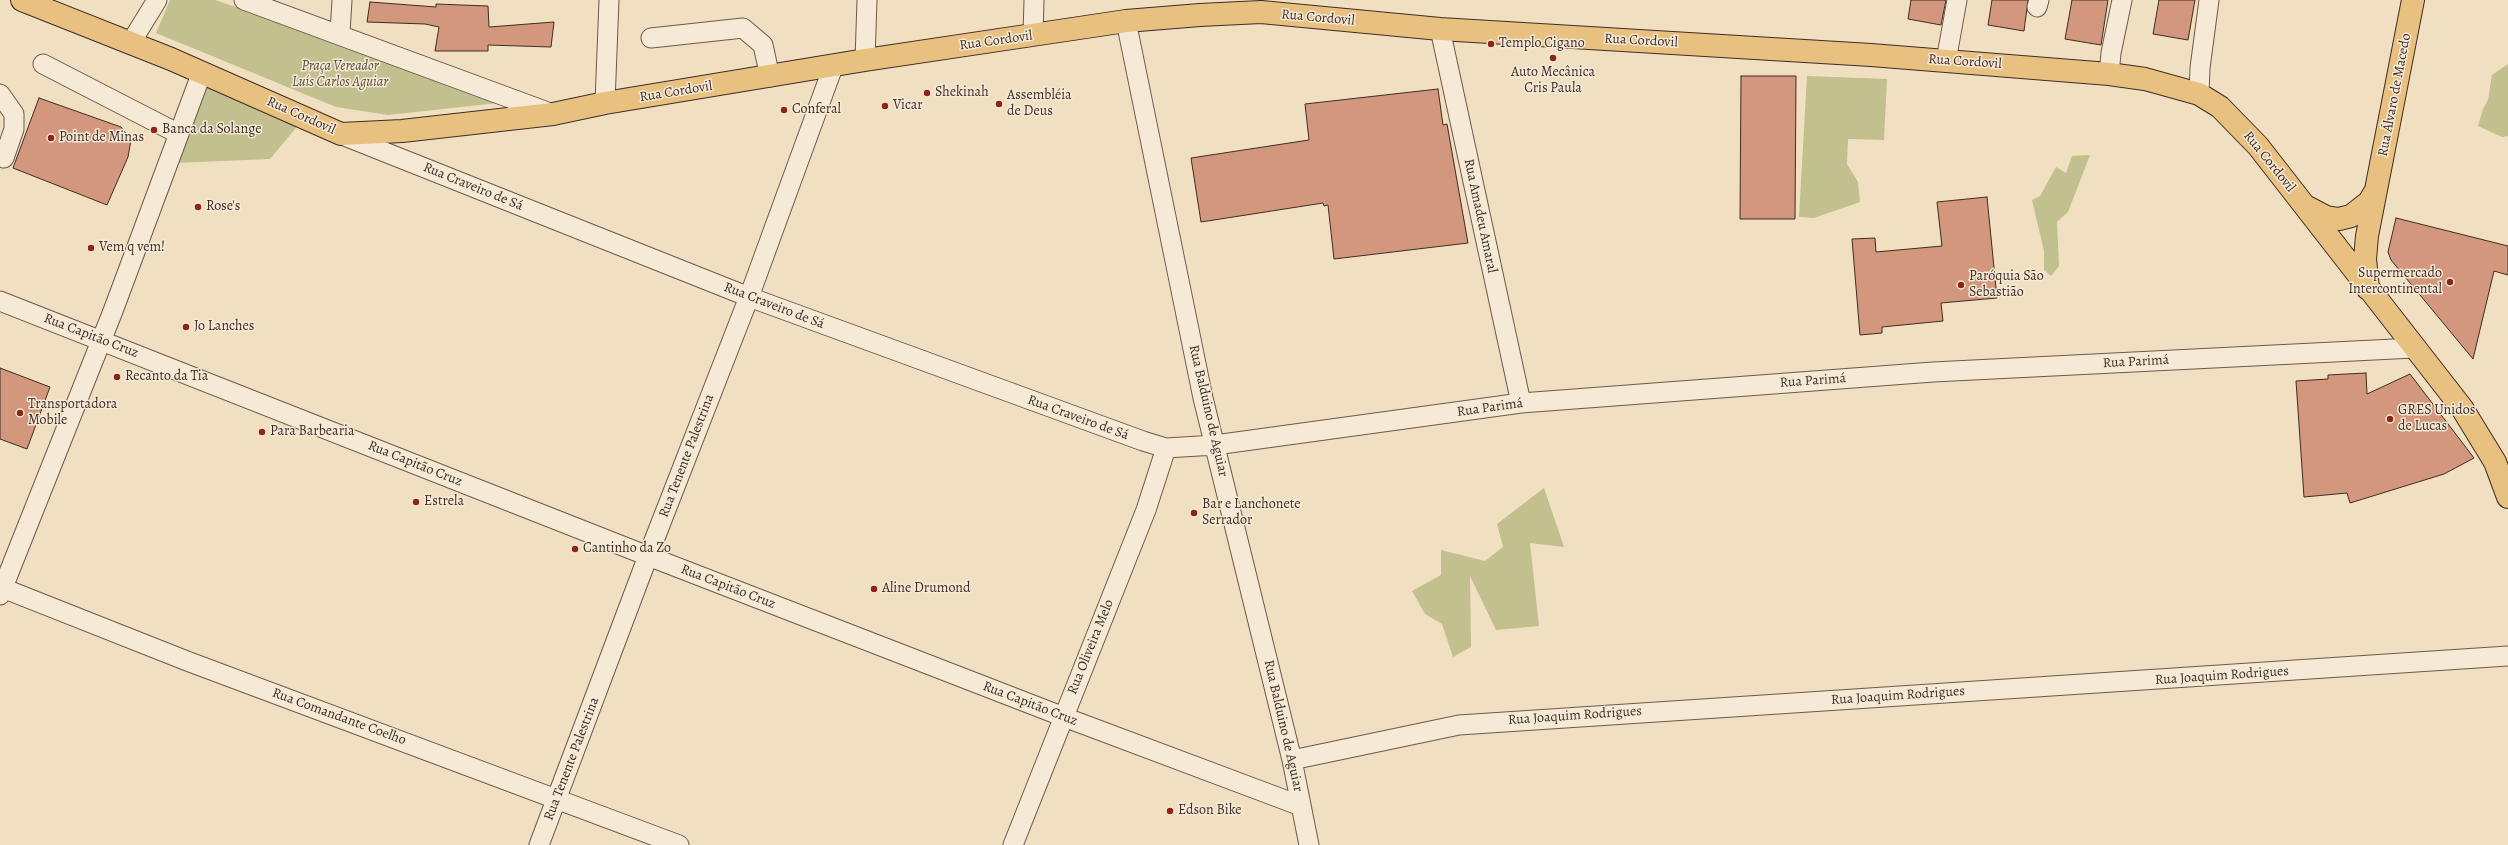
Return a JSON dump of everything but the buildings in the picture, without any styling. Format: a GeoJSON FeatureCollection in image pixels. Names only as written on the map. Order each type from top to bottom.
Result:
{"type":"FeatureCollection","features":[{"type":"Feature","properties":{"kind":"main road","name":"Rua Cordovil"},"geometry":{"type":"LineString","coordinates":[[22,0],[202,72],[341,134],[402,131],[553,114],[605,103],[833,67],[865,60],[1033,35],[1126,22],[1200,15],[1261,12],[1440,29],[1946,61],[2109,74],[2153,81],[2199,94],[2220,107],[2239,125],[2462,408],[2501,462],[2508,497]]}},
{"type":"Feature","properties":{"kind":"main road","name":"Rua Álvaro de Macedo"},"geometry":{"type":"LineString","coordinates":[[2368,289],[2366,244],[2413,0]]}},
{"type":"Feature","properties":{"kind":"main road","name":"Rua Álvaro de Macedo"},"geometry":{"type":"LineString","coordinates":[[2303,205],[2326,217],[2345,218],[2352,216],[2361,209],[2376,191]]}},
{"type":"Feature","properties":{"kind":"street"},"geometry":{"type":"LineString","coordinates":[[130,44],[158,0]]}},
{"type":"Feature","properties":{"kind":"street"},"geometry":{"type":"LineString","coordinates":[[244,0],[340,34],[553,114]]}},
{"type":"Feature","properties":{"kind":"street"},"geometry":{"type":"LineString","coordinates":[[340,34],[342,0]]}},
{"type":"Feature","properties":{"kind":"street"},"geometry":{"type":"LineString","coordinates":[[605,103],[609,0]]}},
{"type":"Feature","properties":{"kind":"street"},"geometry":{"type":"LineString","coordinates":[[865,60],[867,0]]}},
{"type":"Feature","properties":{"kind":"street"},"geometry":{"type":"LineString","coordinates":[[1033,35],[1034,0]]}},
{"type":"Feature","properties":{"kind":"street"},"geometry":{"type":"LineString","coordinates":[[1946,61],[1956,0]]}},
{"type":"Feature","properties":{"kind":"street"},"geometry":{"type":"LineString","coordinates":[[2109,74],[2111,53],[2122,0]]}},
{"type":"Feature","properties":{"kind":"street"},"geometry":{"type":"LineString","coordinates":[[2199,94],[2200,68],[2210,0]]}},
{"type":"Feature","properties":{"kind":"street","name":"Rua Balduino de Aguiar"},"geometry":{"type":"LineString","coordinates":[[1126,22],[1215,446],[1292,760],[1309,845]]}},
{"type":"Feature","properties":{"kind":"street"},"geometry":{"type":"LineString","coordinates":[[651,38],[743,28],[763,45],[770,77]]}},
{"type":"Feature","properties":{"kind":"street","name":"Rua Amadeu Amaral"},"geometry":{"type":"LineString","coordinates":[[1440,29],[1521,403]]}},
{"type":"Feature","properties":{"kind":"street"},"geometry":{"type":"LineString","coordinates":[[43,64],[179,134]]}},
{"type":"Feature","properties":{"kind":"street","name":"Rua Tenente Palestrina"},"geometry":{"type":"LineString","coordinates":[[540,845],[648,556],[749,297],[833,67]]}},
{"type":"Feature","properties":{"kind":"street"},"geometry":{"type":"LineString","coordinates":[[1,590],[101,340],[202,72]]}},
{"type":"Feature","properties":{"kind":"street"},"geometry":{"type":"LineString","coordinates":[[0,94],[14,114],[14,129],[4,158]]}},
{"type":"Feature","properties":{"kind":"street","name":"Rua Craveiro de Sá"},"geometry":{"type":"LineString","coordinates":[[341,134],[749,297],[1143,441],[1166,448],[1215,446]]}},
{"type":"Feature","properties":{"kind":"street","name":"Rua Capitão Cruz"},"geometry":{"type":"LineString","coordinates":[[0,301],[648,556],[1064,717],[1301,806]]}},
{"type":"Feature","properties":{"kind":"street","name":"Rua Parimá"},"geometry":{"type":"LineString","coordinates":[[1215,446],[1521,403],[1933,372],[2414,348]]}},
{"type":"Feature","properties":{"kind":"street","name":"Rua Oliveira Melo"},"geometry":{"type":"LineString","coordinates":[[1013,845],[1146,510],[1166,448]]}},
{"type":"Feature","properties":{"kind":"street","name":"Rua Comandante Coelho"},"geometry":{"type":"LineString","coordinates":[[1,590],[679,845]]}},
{"type":"Feature","properties":{"kind":"street","name":"Rua Joaquim Rodrigues"},"geometry":{"type":"LineString","coordinates":[[1292,760],[1458,724],[2508,656]]}},
{"type":"Feature","properties":{"kind":"green space","name":"Praça Vereador Luís Carlos Aguiar"},"geometry":{"type":"Polygon","coordinates":[[[170,0],[215,0],[342,43],[498,103],[388,115],[336,107],[156,33],[170,0]]]}},
{"type":"Feature","properties":{"kind":"green space"},"geometry":{"type":"Polygon","coordinates":[[[2508,64],[2508,136],[2502,137],[2478,126],[2483,109],[2488,100],[2492,75],[2508,64]]]}},
{"type":"Feature","properties":{"kind":"green space"},"geometry":{"type":"Polygon","coordinates":[[[1807,76],[1887,79],[1884,140],[1848,139],[1847,164],[1858,182],[1860,202],[1814,218],[1799,217],[1807,76]]]}},
{"type":"Feature","properties":{"kind":"green space"},"geometry":{"type":"Polygon","coordinates":[[[204,81],[300,123],[270,159],[174,163],[204,81]]]}},
{"type":"Feature","properties":{"kind":"green space"},"geometry":{"type":"Polygon","coordinates":[[[2090,155],[2068,212],[2057,222],[2059,266],[2051,276],[2044,270],[2044,251],[2032,200],[2040,196],[2056,167],[2066,173],[2072,156],[2090,155]]]}},
{"type":"Feature","properties":{"kind":"green space"},"geometry":{"type":"Polygon","coordinates":[[[1544,488],[1564,547],[1530,543],[1539,626],[1496,630],[1470,576],[1471,647],[1453,657],[1442,624],[1425,614],[1412,591],[1441,575],[1441,550],[1485,561],[1503,547],[1497,524],[1544,488]]]}},
{"type":"Feature","properties":{"kind":"place","name":"Templo Cigano"},"geometry":{"type":"Point","coordinates":[1491,44]}},
{"type":"Feature","properties":{"kind":"place","name":"Auto Mecânica Cris Paula"},"geometry":{"type":"Point","coordinates":[1553,58]}},
{"type":"Feature","properties":{"kind":"place","name":"Shekinah"},"geometry":{"type":"Point","coordinates":[927,93]}},
{"type":"Feature","properties":{"kind":"place","name":"Assembléia de Deus"},"geometry":{"type":"Point","coordinates":[999,104]}},
{"type":"Feature","properties":{"kind":"place","name":"Vicar"},"geometry":{"type":"Point","coordinates":[885,106]}},
{"type":"Feature","properties":{"kind":"place","name":"Conferal"},"geometry":{"type":"Point","coordinates":[784,110]}},
{"type":"Feature","properties":{"kind":"place","name":"Banca da Solange"},"geometry":{"type":"Point","coordinates":[154,130]}},
{"type":"Feature","properties":{"kind":"place","name":"Point de Minas"},"geometry":{"type":"Point","coordinates":[51,138]}},
{"type":"Feature","properties":{"kind":"place","name":"Rose's"},"geometry":{"type":"Point","coordinates":[198,207]}},
{"type":"Feature","properties":{"kind":"place","name":"Vem q vem!"},"geometry":{"type":"Point","coordinates":[91,248]}},
{"type":"Feature","properties":{"kind":"place","name":"Supermercado Intercontinental"},"geometry":{"type":"Point","coordinates":[2450,282]}},
{"type":"Feature","properties":{"kind":"place","name":"Paróquia São Sebastião"},"geometry":{"type":"Point","coordinates":[1961,285]}},
{"type":"Feature","properties":{"kind":"place","name":"Jo Lanches"},"geometry":{"type":"Point","coordinates":[186,327]}},
{"type":"Feature","properties":{"kind":"place","name":"Recanto da Tia"},"geometry":{"type":"Point","coordinates":[117,377]}},
{"type":"Feature","properties":{"kind":"place","name":"Transportadora Mobile"},"geometry":{"type":"Point","coordinates":[20,413]}},
{"type":"Feature","properties":{"kind":"place","name":"GRES Unidos de Lucas"},"geometry":{"type":"Point","coordinates":[2390,419]}},
{"type":"Feature","properties":{"kind":"place","name":"Para Barbearia"},"geometry":{"type":"Point","coordinates":[262,432]}},
{"type":"Feature","properties":{"kind":"place","name":"Estrela"},"geometry":{"type":"Point","coordinates":[416,502]}},
{"type":"Feature","properties":{"kind":"place","name":"Bar e Lanchonete Serrador"},"geometry":{"type":"Point","coordinates":[1194,513]}},
{"type":"Feature","properties":{"kind":"place","name":"Cantinho da Zo"},"geometry":{"type":"Point","coordinates":[575,549]}},
{"type":"Feature","properties":{"kind":"place","name":"Aline Drumond"},"geometry":{"type":"Point","coordinates":[874,589]}},
{"type":"Feature","properties":{"kind":"place","name":"Edson Bike"},"geometry":{"type":"Point","coordinates":[1170,811]}}]}
